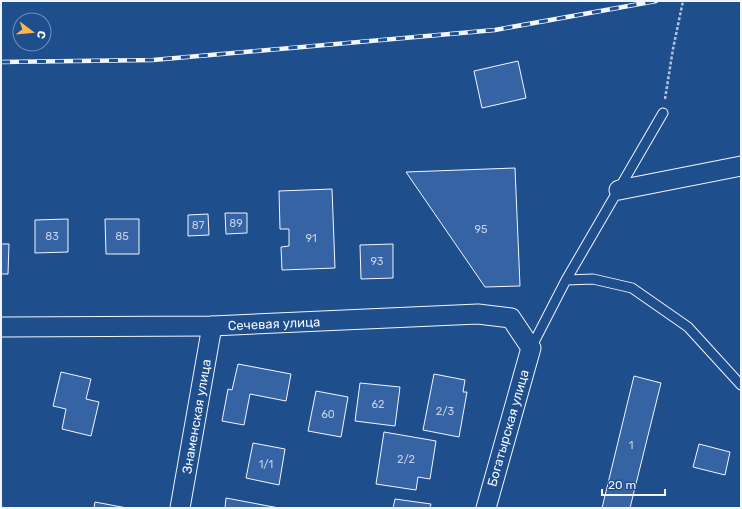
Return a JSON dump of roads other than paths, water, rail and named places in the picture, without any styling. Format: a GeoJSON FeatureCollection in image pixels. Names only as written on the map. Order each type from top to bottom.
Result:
{"type":"FeatureCollection","features":[{"type":"Feature","properties":{"kind":"street"},"geometry":{"type":"LineString","coordinates":[[619,190],[741,166]]}},
{"type":"Feature","properties":{"kind":"street","name":"Сечевая улица"},"geometry":{"type":"LineString","coordinates":[[1,327],[212,326],[478,314],[511,318],[531,348]]}},
{"type":"Feature","properties":{"kind":"street","name":"Знаменская улица"},"geometry":{"type":"LineString","coordinates":[[180,508],[212,326]]}},
{"type":"Feature","properties":{"kind":"street","name":"Богатырская улица"},"geometry":{"type":"LineString","coordinates":[[486,508],[531,348]]}},
{"type":"Feature","properties":{"kind":"lane"},"geometry":{"type":"LineString","coordinates":[[531,348],[566,280],[663,113]]}},
{"type":"Feature","properties":{"kind":"lane"},"geometry":{"type":"LineString","coordinates":[[566,280],[593,279],[632,288],[688,327],[741,385]]}},
{"type":"Feature","properties":{"kind":"railway"},"geometry":{"type":"LineString","coordinates":[[1,62],[153,60],[495,30],[656,1]]}}]}
